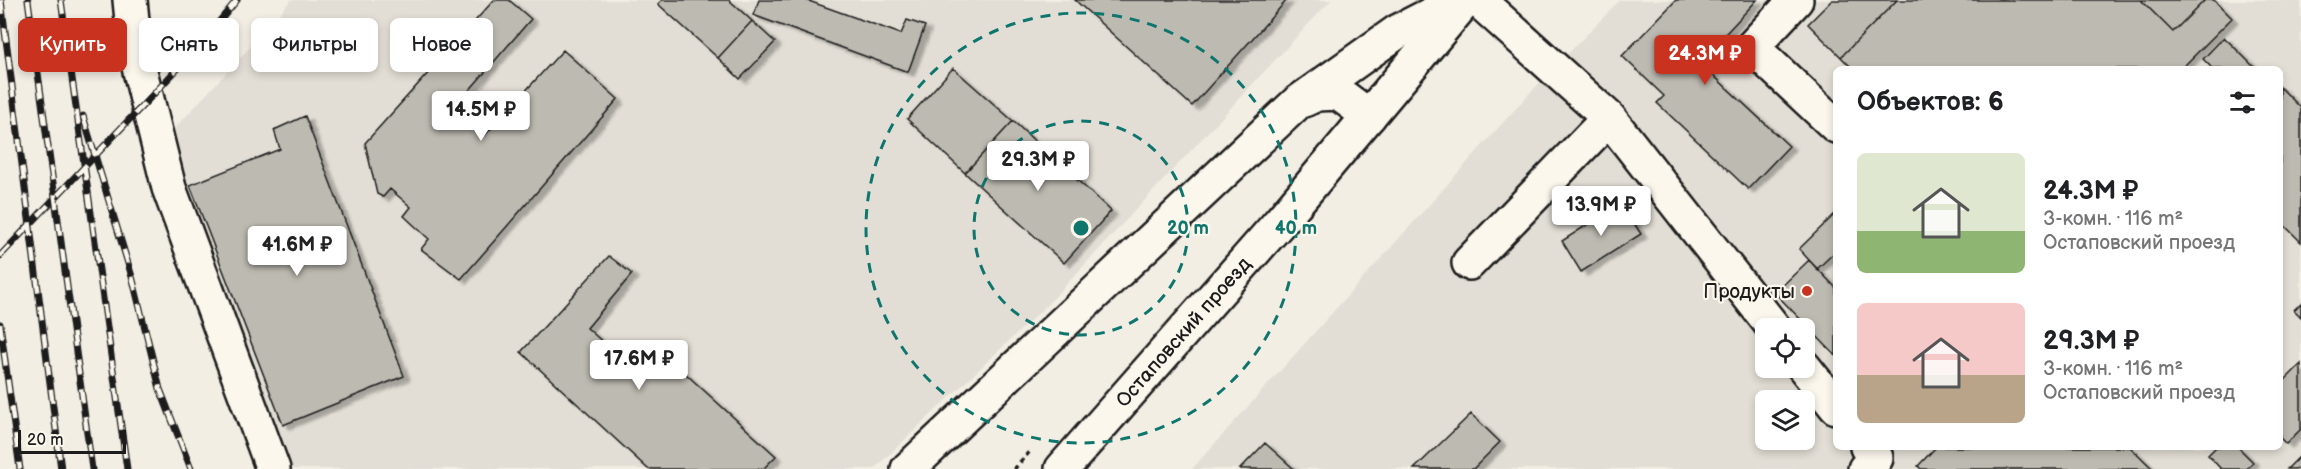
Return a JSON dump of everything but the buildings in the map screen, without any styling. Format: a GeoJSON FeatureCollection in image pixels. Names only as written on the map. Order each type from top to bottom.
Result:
{"type":"FeatureCollection","features":[{"type":"Feature","properties":{"kind":"main road"},"geometry":{"type":"LineString","coordinates":[[130,0],[135,51],[169,188],[273,469]]}},
{"type":"Feature","properties":{"kind":"main road"},"geometry":{"type":"LineString","coordinates":[[908,469],[1297,103],[1397,32],[1460,0]]}},
{"type":"Feature","properties":{"kind":"main road","name":"Остаповский проезд"},"geometry":{"type":"LineString","coordinates":[[1062,469],[1279,223],[1466,0]]}},
{"type":"Feature","properties":{"kind":"main road"},"geometry":{"type":"LineString","coordinates":[[1478,0],[1609,118],[1766,318]]}},
{"type":"Feature","properties":{"kind":"main road"},"geometry":{"type":"LineString","coordinates":[[1796,0],[1752,47],[1833,123]]}},
{"type":"Feature","properties":{"kind":"main road"},"geometry":{"type":"LineString","coordinates":[[1297,103],[1317,94],[1338,93],[1369,116]]}},
{"type":"Feature","properties":{"kind":"main road"},"geometry":{"type":"LineString","coordinates":[[1469,263],[1609,118]]}},
{"type":"Feature","properties":{"kind":"main road"},"geometry":{"type":"LineString","coordinates":[[1813,378],[1833,403]]}},
{"type":"Feature","properties":{"kind":"main road"},"geometry":{"type":"LineString","coordinates":[[1865,469],[1876,458],[1869,450]]}},
{"type":"Feature","properties":{"kind":"shaded area"},"geometry":{"type":"Polygon","coordinates":[[[291,0],[1331,0],[1049,303],[874,469],[287,469],[165,139],[227,72],[239,72],[239,59],[251,46],[251,72],[378,72],[378,18],[276,18],[291,0]]]}},
{"type":"Feature","properties":{"kind":"shaded area"},"geometry":{"type":"Polygon","coordinates":[[[1620,0],[2301,0],[2301,469],[1192,469],[1526,97],[1620,0]]]}},
{"type":"Feature","properties":{"kind":"railway"},"geometry":{"type":"LineString","coordinates":[[1,0],[61,469]]}},
{"type":"Feature","properties":{"kind":"railway"},"geometry":{"type":"LineString","coordinates":[[28,0],[92,469]]}},
{"type":"Feature","properties":{"kind":"railway"},"geometry":{"type":"LineString","coordinates":[[61,0],[127,469]]}},
{"type":"Feature","properties":{"kind":"railway"},"geometry":{"type":"LineString","coordinates":[[0,256],[199,46],[237,0]]}},
{"type":"Feature","properties":{"kind":"railway"},"geometry":{"type":"LineString","coordinates":[[83,116],[133,280],[160,389],[191,469]]}},
{"type":"Feature","properties":{"kind":"railway"},"geometry":{"type":"LineString","coordinates":[[0,324],[20,469]]}},
{"type":"Feature","properties":{"kind":"place","name":"Продукты"},"geometry":{"type":"Point","coordinates":[1807,291]}}]}
